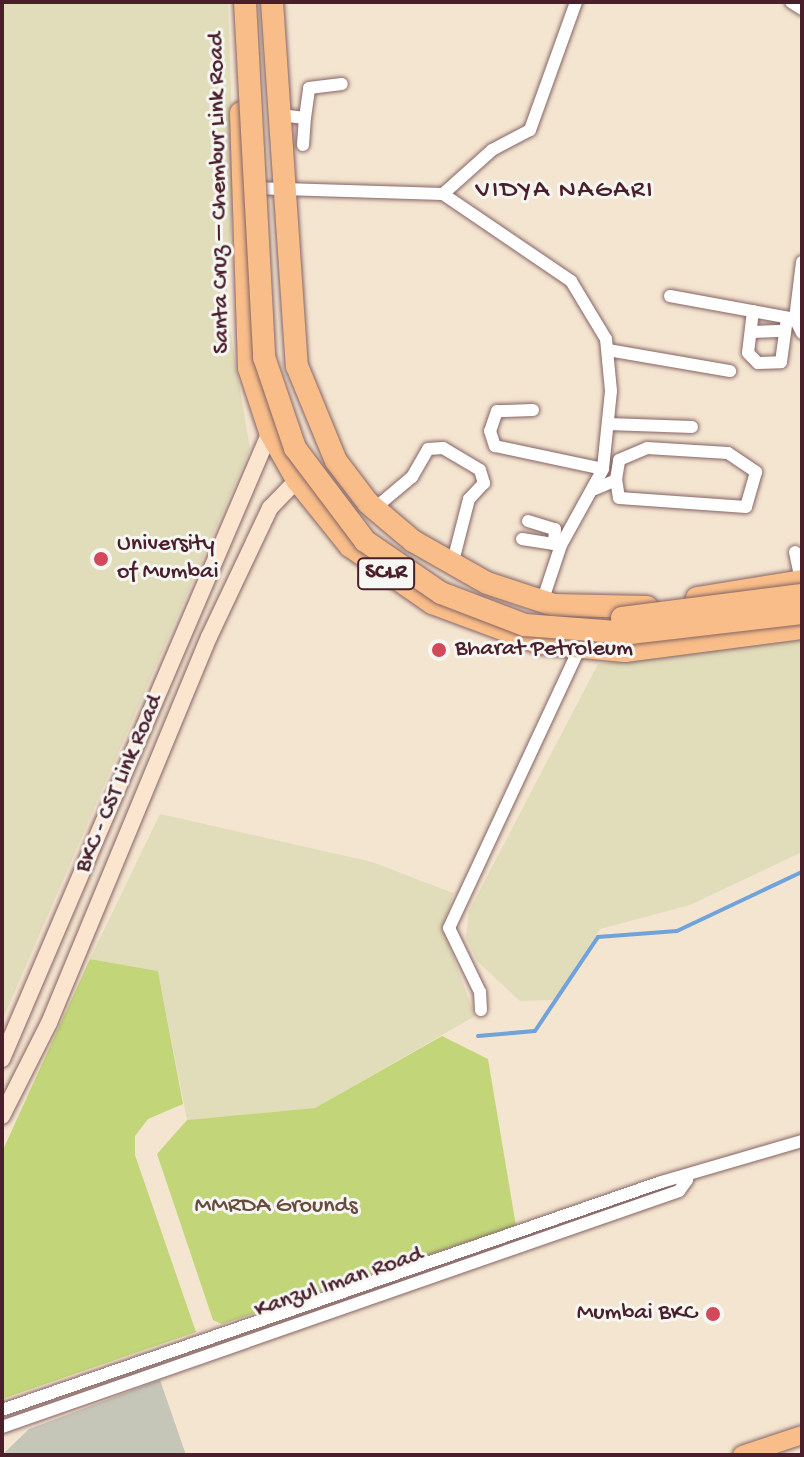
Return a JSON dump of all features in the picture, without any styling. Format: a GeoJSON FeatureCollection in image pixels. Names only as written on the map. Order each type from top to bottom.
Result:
{"type":"FeatureCollection","features":[{"type":"Feature","properties":{"kind":"highway"},"geometry":{"type":"LineString","coordinates":[[235,2],[241,38]]}},
{"type":"Feature","properties":{"kind":"highway"},"geometry":{"type":"LineString","coordinates":[[244,2],[264,357],[295,448],[365,541],[441,593],[525,625],[630,633],[802,613]]}},
{"type":"Feature","properties":{"kind":"highway","name":"Santa Cruz – Chembur Link Road"},"geometry":{"type":"LineString","coordinates":[[244,2],[241,38],[241,187],[249,368],[270,432],[297,480],[383,573],[469,621],[579,649],[664,649],[802,628]]}},
{"type":"Feature","properties":{"kind":"highway"},"geometry":{"type":"LineString","coordinates":[[260,2],[279,354],[309,441],[376,530],[448,579],[528,610],[629,618],[802,595]]}},
{"type":"Feature","properties":{"kind":"highway","name":"SCLR"},"geometry":{"type":"LineString","coordinates":[[272,2],[297,366],[336,461],[375,508],[452,565],[487,583],[542,602],[634,609],[802,581]]}},
{"type":"Feature","properties":{"kind":"highway"},"geometry":{"type":"LineString","coordinates":[[469,621],[487,583]]}},
{"type":"Feature","properties":{"kind":"highway"},"geometry":{"type":"LineString","coordinates":[[664,649],[668,640],[802,621]]}},
{"type":"Feature","properties":{"kind":"main road"},"geometry":{"type":"LineString","coordinates":[[748,1454],[802,1435]]}},
{"type":"Feature","properties":{"kind":"street"},"geometry":{"type":"LineString","coordinates":[[443,194],[492,150],[530,130],[576,2]]}},
{"type":"Feature","properties":{"kind":"street"},"geometry":{"type":"LineString","coordinates":[[791,2],[802,9]]}},
{"type":"Feature","properties":{"kind":"street"},"geometry":{"type":"LineString","coordinates":[[303,145],[309,88],[342,84]]}},
{"type":"Feature","properties":{"kind":"street"},"geometry":{"type":"LineString","coordinates":[[280,115],[305,118]]}},
{"type":"Feature","properties":{"kind":"street"},"geometry":{"type":"LineString","coordinates":[[241,187],[285,191],[443,194],[571,281],[608,350],[608,424],[603,469],[595,489],[558,544],[542,602]]}},
{"type":"Feature","properties":{"kind":"street"},"geometry":{"type":"LineString","coordinates":[[753,311],[752,359],[777,365],[800,283],[802,262]]}},
{"type":"Feature","properties":{"kind":"street"},"geometry":{"type":"LineString","coordinates":[[670,296],[753,311],[789,323],[802,333]]}},
{"type":"Feature","properties":{"kind":"street"},"geometry":{"type":"LineString","coordinates":[[751,332],[789,323]]}},
{"type":"Feature","properties":{"kind":"street"},"geometry":{"type":"LineString","coordinates":[[608,350],[730,371]]}},
{"type":"Feature","properties":{"kind":"street"},"geometry":{"type":"LineString","coordinates":[[533,410],[497,411],[490,431],[495,446],[603,469]]}},
{"type":"Feature","properties":{"kind":"street"},"geometry":{"type":"LineString","coordinates":[[608,424],[692,427]]}},
{"type":"Feature","properties":{"kind":"street","name":"BKC - CST Link Road"},"geometry":{"type":"LineString","coordinates":[[2,1059],[270,432]]}},
{"type":"Feature","properties":{"kind":"street"},"geometry":{"type":"LineString","coordinates":[[375,508],[412,477],[428,449],[443,448],[480,470],[484,483],[469,499],[452,565]]}},
{"type":"Feature","properties":{"kind":"street"},"geometry":{"type":"LineString","coordinates":[[647,448],[728,453],[756,472],[746,507],[619,498],[616,480],[617,462],[647,448]]}},
{"type":"Feature","properties":{"kind":"street","name":"BKC - CST Link Road"},"geometry":{"type":"LineString","coordinates":[[2,1116],[49,1023],[209,637],[270,508],[297,480]]}},
{"type":"Feature","properties":{"kind":"street"},"geometry":{"type":"LineString","coordinates":[[595,489],[616,480]]}},
{"type":"Feature","properties":{"kind":"street"},"geometry":{"type":"LineString","coordinates":[[528,521],[555,529],[558,544]]}},
{"type":"Feature","properties":{"kind":"street"},"geometry":{"type":"LineString","coordinates":[[522,539],[558,544]]}},
{"type":"Feature","properties":{"kind":"street"},"geometry":{"type":"LineString","coordinates":[[795,552],[802,581]]}},
{"type":"Feature","properties":{"kind":"street"},"geometry":{"type":"LineString","coordinates":[[185,627],[209,637]]}},
{"type":"Feature","properties":{"kind":"street"},"geometry":{"type":"LineString","coordinates":[[481,1010],[480,992],[449,928],[579,649]]}},
{"type":"Feature","properties":{"kind":"street"},"geometry":{"type":"LineString","coordinates":[[119,780],[144,788]]}},
{"type":"Feature","properties":{"kind":"street","name":"Kanzul Iman Road"},"geometry":{"type":"LineString","coordinates":[[2,1410],[669,1179],[687,1180],[802,1141]]}},
{"type":"Feature","properties":{"kind":"street","name":"Kanzul Iman Road"},"geometry":{"type":"LineString","coordinates":[[2,1427],[679,1191],[687,1180]]}},
{"type":"Feature","properties":{"kind":"shaded area","name":"University of Mumbai"},"geometry":{"type":"Polygon","coordinates":[[[2,2],[228,2],[234,185],[226,305],[250,449],[2,1021],[2,2]]]}},
{"type":"Feature","properties":{"kind":"shaded area"},"geometry":{"type":"Polygon","coordinates":[[[802,636],[802,852],[690,905],[600,929],[554,1000],[520,1001],[477,961],[466,937],[469,911],[598,664],[802,636]]]}},
{"type":"Feature","properties":{"kind":"shaded area"},"geometry":{"type":"Polygon","coordinates":[[[160,814],[372,862],[453,893],[444,932],[475,1016],[315,1108],[187,1120],[158,971],[90,959],[160,814]]]}},
{"type":"Feature","properties":{"kind":"shaded area"},"geometry":{"type":"Polygon","coordinates":[[[160,1380],[186,1455],[2,1455],[29,1429],[160,1380]]]}},
{"type":"Feature","properties":{"kind":"green space","name":"MMRDA Grounds"},"geometry":{"type":"Polygon","coordinates":[[[90,959],[158,971],[183,1104],[148,1119],[135,1136],[135,1155],[196,1332],[2,1399],[2,1152],[90,959]]]}},
{"type":"Feature","properties":{"kind":"green space","name":"MMRDA Grounds"},"geometry":{"type":"Polygon","coordinates":[[[442,1036],[488,1059],[516,1226],[222,1324],[213,1320],[157,1154],[187,1120],[315,1108],[442,1036]]]}},
{"type":"Feature","properties":{"kind":"waterway"},"geometry":{"type":"LineString","coordinates":[[478,1036],[535,1031],[598,937],[677,931],[802,872]]}},
{"type":"Feature","properties":{"kind":"place","name":"University of Mumbai"},"geometry":{"type":"Point","coordinates":[101,559]}},
{"type":"Feature","properties":{"kind":"place","name":"Bharat Petroleum"},"geometry":{"type":"Point","coordinates":[439,650]}},
{"type":"Feature","properties":{"kind":"place","name":"Mumbai BKC"},"geometry":{"type":"Point","coordinates":[713,1314]}},
{"type":"Feature","properties":{"kind":"district","name":"VIDYA NAGARI"},"geometry":{"type":"Point","coordinates":[565,192]}}]}
